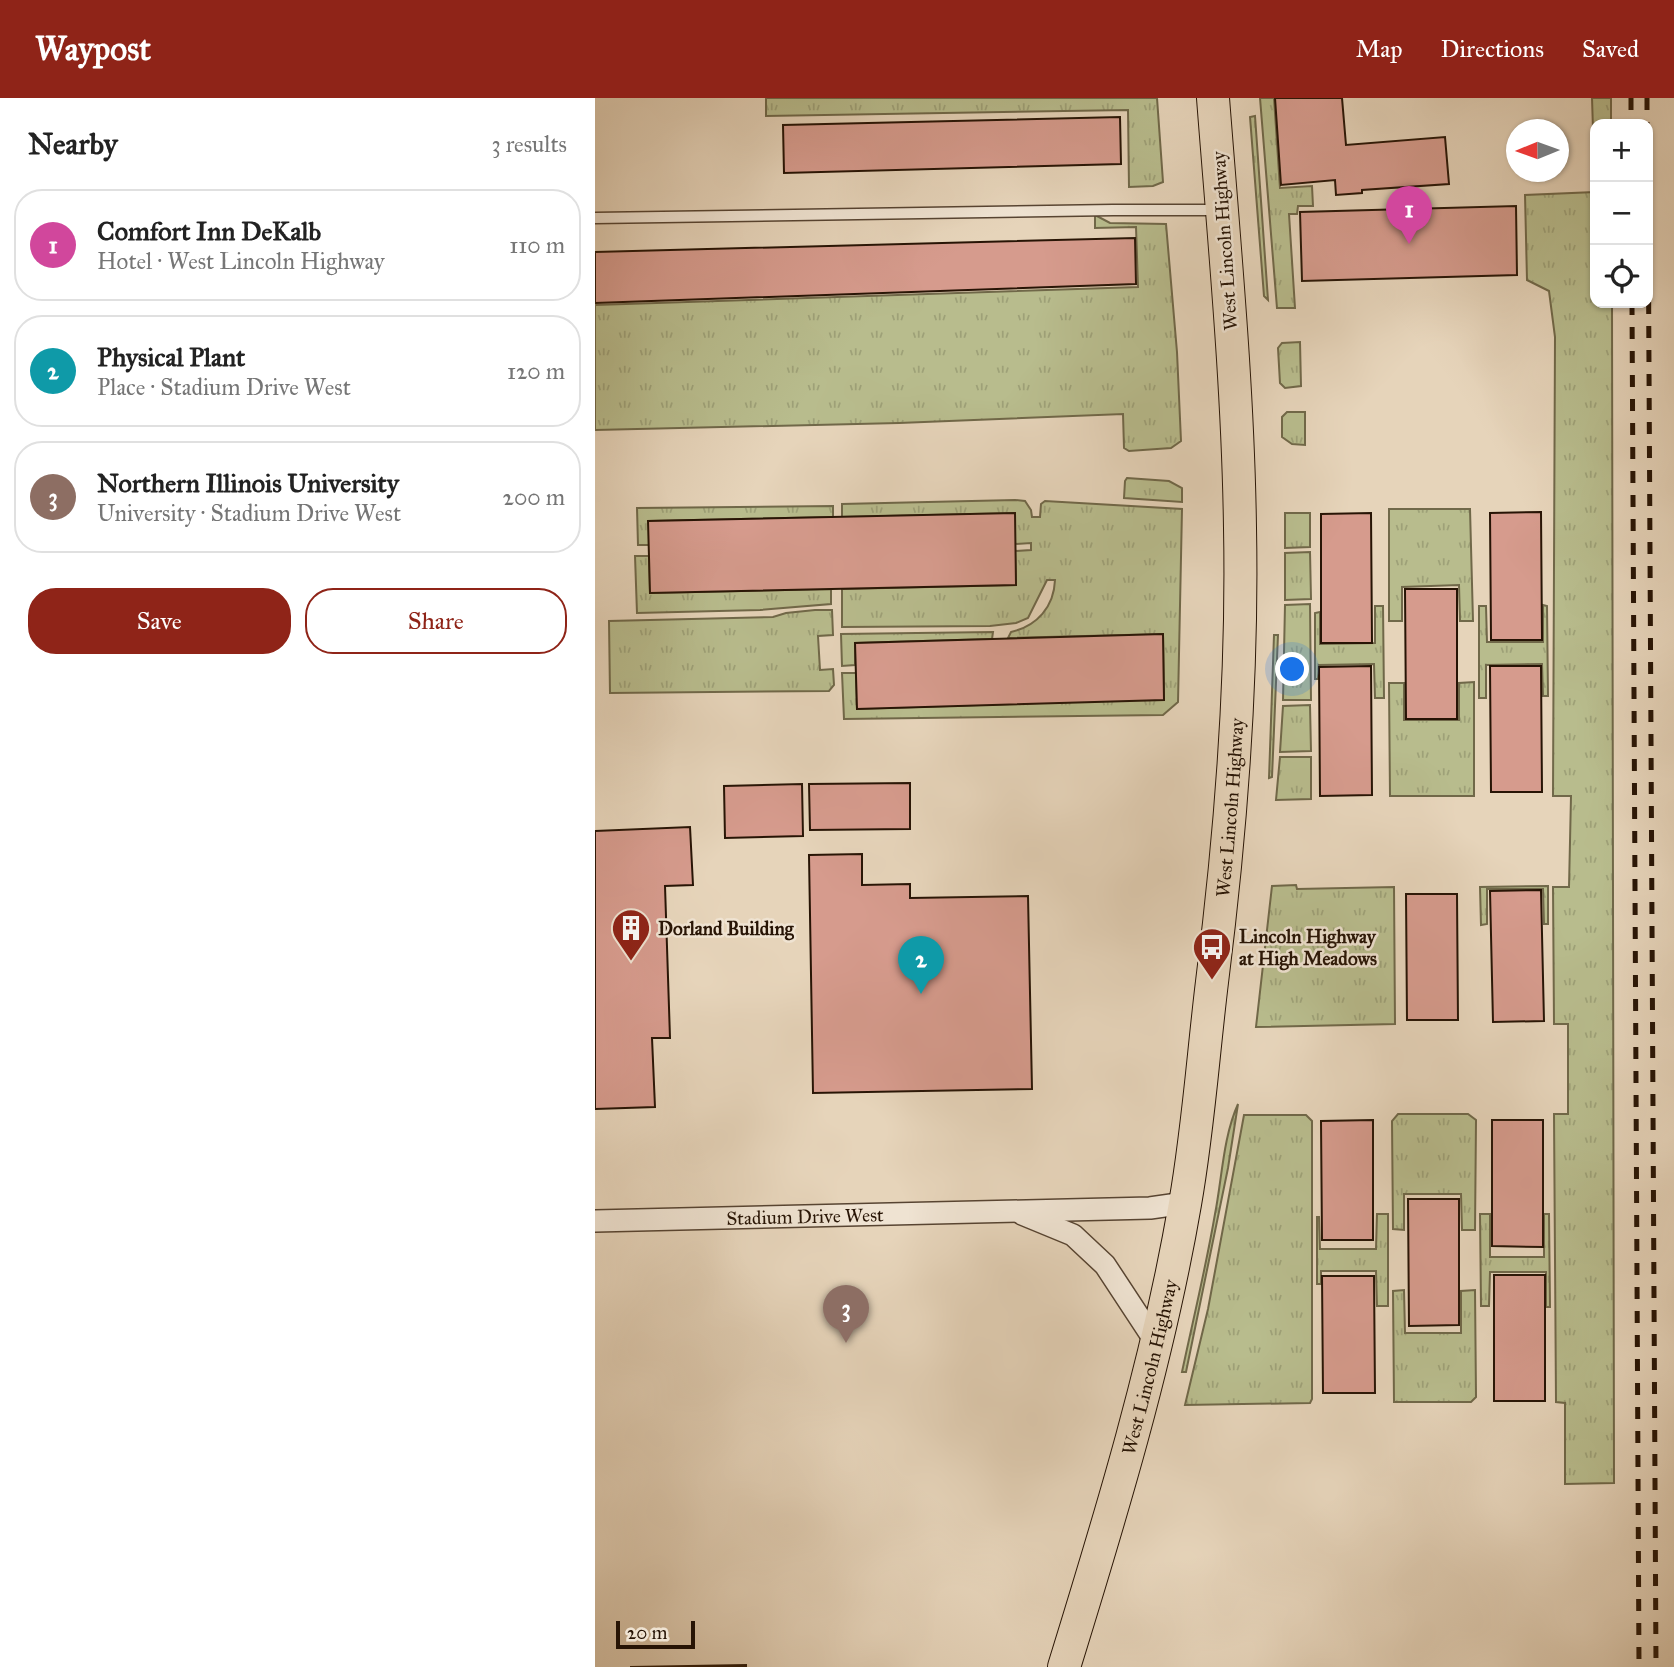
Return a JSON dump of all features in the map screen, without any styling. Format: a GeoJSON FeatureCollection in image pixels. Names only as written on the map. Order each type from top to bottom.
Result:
{"type":"FeatureCollection","features":[{"type":"Feature","properties":{"kind":"main road","name":"West Lincoln Highway"},"geometry":{"type":"LineString","coordinates":[[1063,1667],[1122,1470],[1155,1341],[1185,1203],[1218,939],[1238,670],[1240,529],[1234,386],[1213,98]]}},
{"type":"Feature","properties":{"kind":"street","name":"Stadium Drive West"},"geometry":{"type":"LineString","coordinates":[[595,1221],[1150,1208],[1185,1203]]}},
{"type":"Feature","properties":{"kind":"street","name":"Stadium Drive West"},"geometry":{"type":"LineString","coordinates":[[1014,1211],[1073,1235],[1105,1265],[1155,1341]]}},
{"type":"Feature","properties":{"kind":"lane"},"geometry":{"type":"LineString","coordinates":[[595,218],[1221,210]]}},
{"type":"Feature","properties":{"kind":"green space"},"geometry":{"type":"Polygon","coordinates":[[[766,98],[1157,98],[1163,182],[1153,186],[1129,187],[1128,110],[766,116],[766,98]]]}},
{"type":"Feature","properties":{"kind":"green space"},"geometry":{"type":"Polygon","coordinates":[[[1260,98],[1274,98],[1280,188],[1312,186],[1313,206],[1298,206],[1297,214],[1289,214],[1295,308],[1277,308],[1260,98]]]}},
{"type":"Feature","properties":{"kind":"green space"},"geometry":{"type":"Polygon","coordinates":[[[1592,98],[1611,98],[1611,119],[1593,119],[1592,98]]]}},
{"type":"Feature","properties":{"kind":"green space"},"geometry":{"type":"Polygon","coordinates":[[[1255,116],[1268,300],[1264,296],[1250,117],[1255,116]]]}},
{"type":"Feature","properties":{"kind":"green space"},"geometry":{"type":"Polygon","coordinates":[[[1590,192],[1590,308],[1612,308],[1614,1483],[1565,1484],[1565,1403],[1556,1402],[1554,1114],[1568,1114],[1568,1024],[1554,1024],[1553,887],[1569,887],[1571,796],[1553,796],[1555,337],[1549,291],[1527,280],[1525,195],[1590,192]]]}},
{"type":"Feature","properties":{"kind":"green space"},"geometry":{"type":"Polygon","coordinates":[[[1095,215],[1110,223],[1166,224],[1177,352],[1181,441],[1171,448],[1129,451],[1124,448],[1123,414],[899,423],[595,430],[595,305],[1138,287],[1136,227],[1095,228],[1095,215]]]}},
{"type":"Feature","properties":{"kind":"green space"},"geometry":{"type":"Polygon","coordinates":[[[1300,342],[1301,386],[1285,388],[1280,383],[1278,348],[1282,343],[1300,342]]]}},
{"type":"Feature","properties":{"kind":"green space"},"geometry":{"type":"Polygon","coordinates":[[[1287,412],[1305,412],[1305,445],[1292,444],[1282,437],[1282,417],[1287,412]]]}},
{"type":"Feature","properties":{"kind":"green space"},"geometry":{"type":"Polygon","coordinates":[[[1127,478],[1169,481],[1182,488],[1182,502],[1124,498],[1127,478]]]}},
{"type":"Feature","properties":{"kind":"green space"},"geometry":{"type":"Polygon","coordinates":[[[1025,501],[1032,517],[1040,517],[1041,504],[1045,501],[1182,509],[1178,702],[1163,715],[844,719],[842,673],[856,673],[857,709],[1164,699],[1163,634],[1008,638],[1011,632],[1029,625],[1042,614],[1051,599],[1055,580],[1047,580],[1028,618],[1016,623],[990,626],[842,627],[842,589],[1016,585],[1015,551],[1031,550],[1031,543],[1015,544],[1014,513],[842,517],[842,504],[1025,501]]]}},
{"type":"Feature","properties":{"kind":"green space"},"geometry":{"type":"Polygon","coordinates":[[[833,506],[833,517],[649,521],[649,545],[638,545],[637,508],[833,506]]]}},
{"type":"Feature","properties":{"kind":"green space"},"geometry":{"type":"Polygon","coordinates":[[[1389,509],[1470,509],[1473,621],[1460,621],[1459,585],[1402,587],[1402,621],[1389,621],[1389,509]]]}},
{"type":"Feature","properties":{"kind":"green space"},"geometry":{"type":"Polygon","coordinates":[[[1285,513],[1310,513],[1310,547],[1285,548],[1285,513]]]}},
{"type":"Feature","properties":{"kind":"green space"},"geometry":{"type":"Polygon","coordinates":[[[1310,552],[1311,599],[1285,600],[1285,553],[1310,552]]]}},
{"type":"Feature","properties":{"kind":"green space"},"geometry":{"type":"Polygon","coordinates":[[[635,556],[649,556],[650,593],[831,589],[831,604],[760,610],[637,613],[635,556]]]}},
{"type":"Feature","properties":{"kind":"green space"},"geometry":{"type":"Polygon","coordinates":[[[1310,604],[1311,700],[1283,700],[1285,605],[1310,604]]]}},
{"type":"Feature","properties":{"kind":"green space"},"geometry":{"type":"Polygon","coordinates":[[[1543,605],[1547,606],[1548,696],[1543,696],[1542,664],[1486,665],[1486,698],[1479,698],[1479,606],[1486,606],[1487,642],[1543,642],[1543,605]]]}},
{"type":"Feature","properties":{"kind":"green space"},"geometry":{"type":"Polygon","coordinates":[[[1375,606],[1383,606],[1384,698],[1375,698],[1374,664],[1319,665],[1318,679],[1315,679],[1315,613],[1320,612],[1320,644],[1375,643],[1375,606]]]}},
{"type":"Feature","properties":{"kind":"green space"},"geometry":{"type":"Polygon","coordinates":[[[832,610],[833,635],[818,636],[820,670],[833,669],[834,685],[829,691],[610,693],[609,621],[773,617],[832,610]]]}},
{"type":"Feature","properties":{"kind":"green space"},"geometry":{"type":"Polygon","coordinates":[[[993,632],[992,639],[855,643],[855,665],[842,666],[841,634],[993,632]]]}},
{"type":"Feature","properties":{"kind":"green space"},"geometry":{"type":"Polygon","coordinates":[[[1274,635],[1278,635],[1272,777],[1269,778],[1274,635]]]}},
{"type":"Feature","properties":{"kind":"green space"},"geometry":{"type":"Polygon","coordinates":[[[1474,682],[1474,796],[1390,796],[1389,683],[1404,683],[1404,720],[1459,720],[1459,683],[1474,682]]]}},
{"type":"Feature","properties":{"kind":"green space"},"geometry":{"type":"Polygon","coordinates":[[[1310,705],[1311,751],[1280,752],[1283,706],[1310,705]]]}},
{"type":"Feature","properties":{"kind":"green space"},"geometry":{"type":"Polygon","coordinates":[[[1280,757],[1311,757],[1311,799],[1276,800],[1280,757]]]}},
{"type":"Feature","properties":{"kind":"green space"},"geometry":{"type":"Polygon","coordinates":[[[1296,885],[1297,889],[1394,887],[1395,1024],[1256,1027],[1272,886],[1296,885]]]}},
{"type":"Feature","properties":{"kind":"green space"},"geometry":{"type":"Polygon","coordinates":[[[1548,886],[1548,924],[1544,924],[1543,889],[1487,889],[1487,924],[1481,925],[1480,887],[1548,886]]]}},
{"type":"Feature","properties":{"kind":"green space"},"geometry":{"type":"Polygon","coordinates":[[[1238,1104],[1228,1168],[1186,1372],[1182,1372],[1211,1234],[1226,1144],[1238,1104]]]}},
{"type":"Feature","properties":{"kind":"green space"},"geometry":{"type":"Polygon","coordinates":[[[1398,1114],[1468,1114],[1476,1120],[1475,1230],[1462,1230],[1461,1194],[1404,1194],[1404,1230],[1393,1229],[1392,1121],[1398,1114]]]}},
{"type":"Feature","properties":{"kind":"green space"},"geometry":{"type":"Polygon","coordinates":[[[1244,1115],[1306,1115],[1312,1121],[1312,1399],[1310,1403],[1185,1405],[1208,1309],[1244,1115]]]}},
{"type":"Feature","properties":{"kind":"green space"},"geometry":{"type":"Polygon","coordinates":[[[1377,1214],[1388,1214],[1388,1306],[1377,1306],[1376,1271],[1321,1271],[1321,1284],[1317,1284],[1317,1217],[1320,1249],[1376,1249],[1377,1214]]]}},
{"type":"Feature","properties":{"kind":"green space"},"geometry":{"type":"Polygon","coordinates":[[[1480,1214],[1490,1214],[1490,1257],[1544,1257],[1544,1214],[1549,1214],[1550,1307],[1546,1307],[1546,1272],[1490,1272],[1489,1306],[1481,1306],[1480,1214]]]}},
{"type":"Feature","properties":{"kind":"green space"},"geometry":{"type":"Polygon","coordinates":[[[1404,1290],[1405,1333],[1461,1333],[1461,1291],[1475,1290],[1476,1397],[1471,1402],[1394,1402],[1393,1291],[1404,1290]]]}},
{"type":"Feature","properties":{"kind":"building"},"geometry":{"type":"Polygon","coordinates":[[[1275,98],[1342,98],[1346,145],[1445,137],[1449,184],[1362,190],[1362,193],[1336,195],[1335,180],[1281,185],[1275,98]]]}},
{"type":"Feature","properties":{"kind":"building"},"geometry":{"type":"Polygon","coordinates":[[[1120,117],[1121,164],[784,173],[783,125],[1120,117]]]}},
{"type":"Feature","properties":{"kind":"building"},"geometry":{"type":"Polygon","coordinates":[[[1516,206],[1517,275],[1302,281],[1300,212],[1516,206]]]}},
{"type":"Feature","properties":{"kind":"building"},"geometry":{"type":"Polygon","coordinates":[[[1135,238],[1136,284],[595,303],[595,252],[1135,238]]]}},
{"type":"Feature","properties":{"kind":"building"},"geometry":{"type":"Polygon","coordinates":[[[1541,512],[1542,640],[1491,640],[1490,513],[1541,512]]]}},
{"type":"Feature","properties":{"kind":"building"},"geometry":{"type":"Polygon","coordinates":[[[1015,513],[1016,585],[650,593],[648,521],[1015,513]]]}},
{"type":"Feature","properties":{"kind":"building"},"geometry":{"type":"Polygon","coordinates":[[[1371,513],[1372,643],[1321,643],[1321,514],[1371,513]]]}},
{"type":"Feature","properties":{"kind":"building"},"geometry":{"type":"Polygon","coordinates":[[[1405,589],[1457,589],[1457,719],[1406,719],[1405,589]]]}},
{"type":"Feature","properties":{"kind":"building"},"geometry":{"type":"Polygon","coordinates":[[[1163,634],[1164,700],[857,709],[855,643],[1163,634]]]}},
{"type":"Feature","properties":{"kind":"building"},"geometry":{"type":"Polygon","coordinates":[[[1371,666],[1372,795],[1320,796],[1319,667],[1371,666]]]}},
{"type":"Feature","properties":{"kind":"building"},"geometry":{"type":"Polygon","coordinates":[[[1490,666],[1541,666],[1542,792],[1491,792],[1490,666]]]}},
{"type":"Feature","properties":{"kind":"building"},"geometry":{"type":"Polygon","coordinates":[[[910,783],[910,829],[810,830],[809,784],[910,783]]]}},
{"type":"Feature","properties":{"kind":"building"},"geometry":{"type":"Polygon","coordinates":[[[802,784],[803,836],[725,838],[724,786],[802,784]]]}},
{"type":"Feature","properties":{"kind":"building","name":"Dorland Building"},"geometry":{"type":"Polygon","coordinates":[[[690,827],[693,885],[665,886],[670,1038],[652,1038],[655,1107],[595,1109],[595,831],[690,827]]]}},
{"type":"Feature","properties":{"kind":"building"},"geometry":{"type":"Polygon","coordinates":[[[862,854],[862,885],[910,884],[910,898],[1028,896],[1032,1089],[813,1093],[809,855],[862,854]]]}},
{"type":"Feature","properties":{"kind":"building"},"geometry":{"type":"Polygon","coordinates":[[[1541,890],[1544,1021],[1493,1022],[1490,891],[1541,890]]]}},
{"type":"Feature","properties":{"kind":"building"},"geometry":{"type":"Polygon","coordinates":[[[1406,894],[1457,894],[1458,1020],[1407,1020],[1406,894]]]}},
{"type":"Feature","properties":{"kind":"building"},"geometry":{"type":"Polygon","coordinates":[[[1373,1120],[1373,1240],[1322,1240],[1321,1121],[1373,1120]]]}},
{"type":"Feature","properties":{"kind":"building"},"geometry":{"type":"Polygon","coordinates":[[[1492,1120],[1543,1120],[1543,1247],[1492,1246],[1492,1120]]]}},
{"type":"Feature","properties":{"kind":"building"},"geometry":{"type":"Polygon","coordinates":[[[1408,1199],[1459,1199],[1459,1325],[1409,1326],[1408,1199]]]}},
{"type":"Feature","properties":{"kind":"building"},"geometry":{"type":"Polygon","coordinates":[[[1494,1275],[1545,1275],[1545,1401],[1494,1401],[1494,1275]]]}},
{"type":"Feature","properties":{"kind":"building"},"geometry":{"type":"Polygon","coordinates":[[[1322,1276],[1374,1276],[1375,1393],[1323,1393],[1322,1276]]]}},
{"type":"Feature","properties":{"kind":"building"},"geometry":{"type":"Polygon","coordinates":[[[746,1665],[746,1667],[630,1667],[746,1665]]]}},
{"type":"Feature","properties":{"kind":"railway"},"geometry":{"type":"LineString","coordinates":[[1631,98],[1631,119]]}},
{"type":"Feature","properties":{"kind":"railway"},"geometry":{"type":"LineString","coordinates":[[1647,98],[1647,119]]}},
{"type":"Feature","properties":{"kind":"railway"},"geometry":{"type":"LineString","coordinates":[[1648,245],[1656,1667]]}},
{"type":"Feature","properties":{"kind":"railway"},"geometry":{"type":"LineString","coordinates":[[1632,308],[1639,1667]]}},
{"type":"Feature","properties":{"kind":"place","name":"Comfort Inn DeKalb"},"geometry":{"type":"Point","coordinates":[1409,244]}},
{"type":"Feature","properties":{"kind":"place","name":"Dorland Building"},"geometry":{"type":"Point","coordinates":[631,962]}},
{"type":"Feature","properties":{"kind":"place","name":"Lincoln Highway at High Meadows"},"geometry":{"type":"Point","coordinates":[1212,981]}},
{"type":"Feature","properties":{"kind":"place","name":"Physical Plant"},"geometry":{"type":"Point","coordinates":[921,994]}},
{"type":"Feature","properties":{"kind":"place","name":"Northern Illinois University"},"geometry":{"type":"Point","coordinates":[846,1343]}}]}
